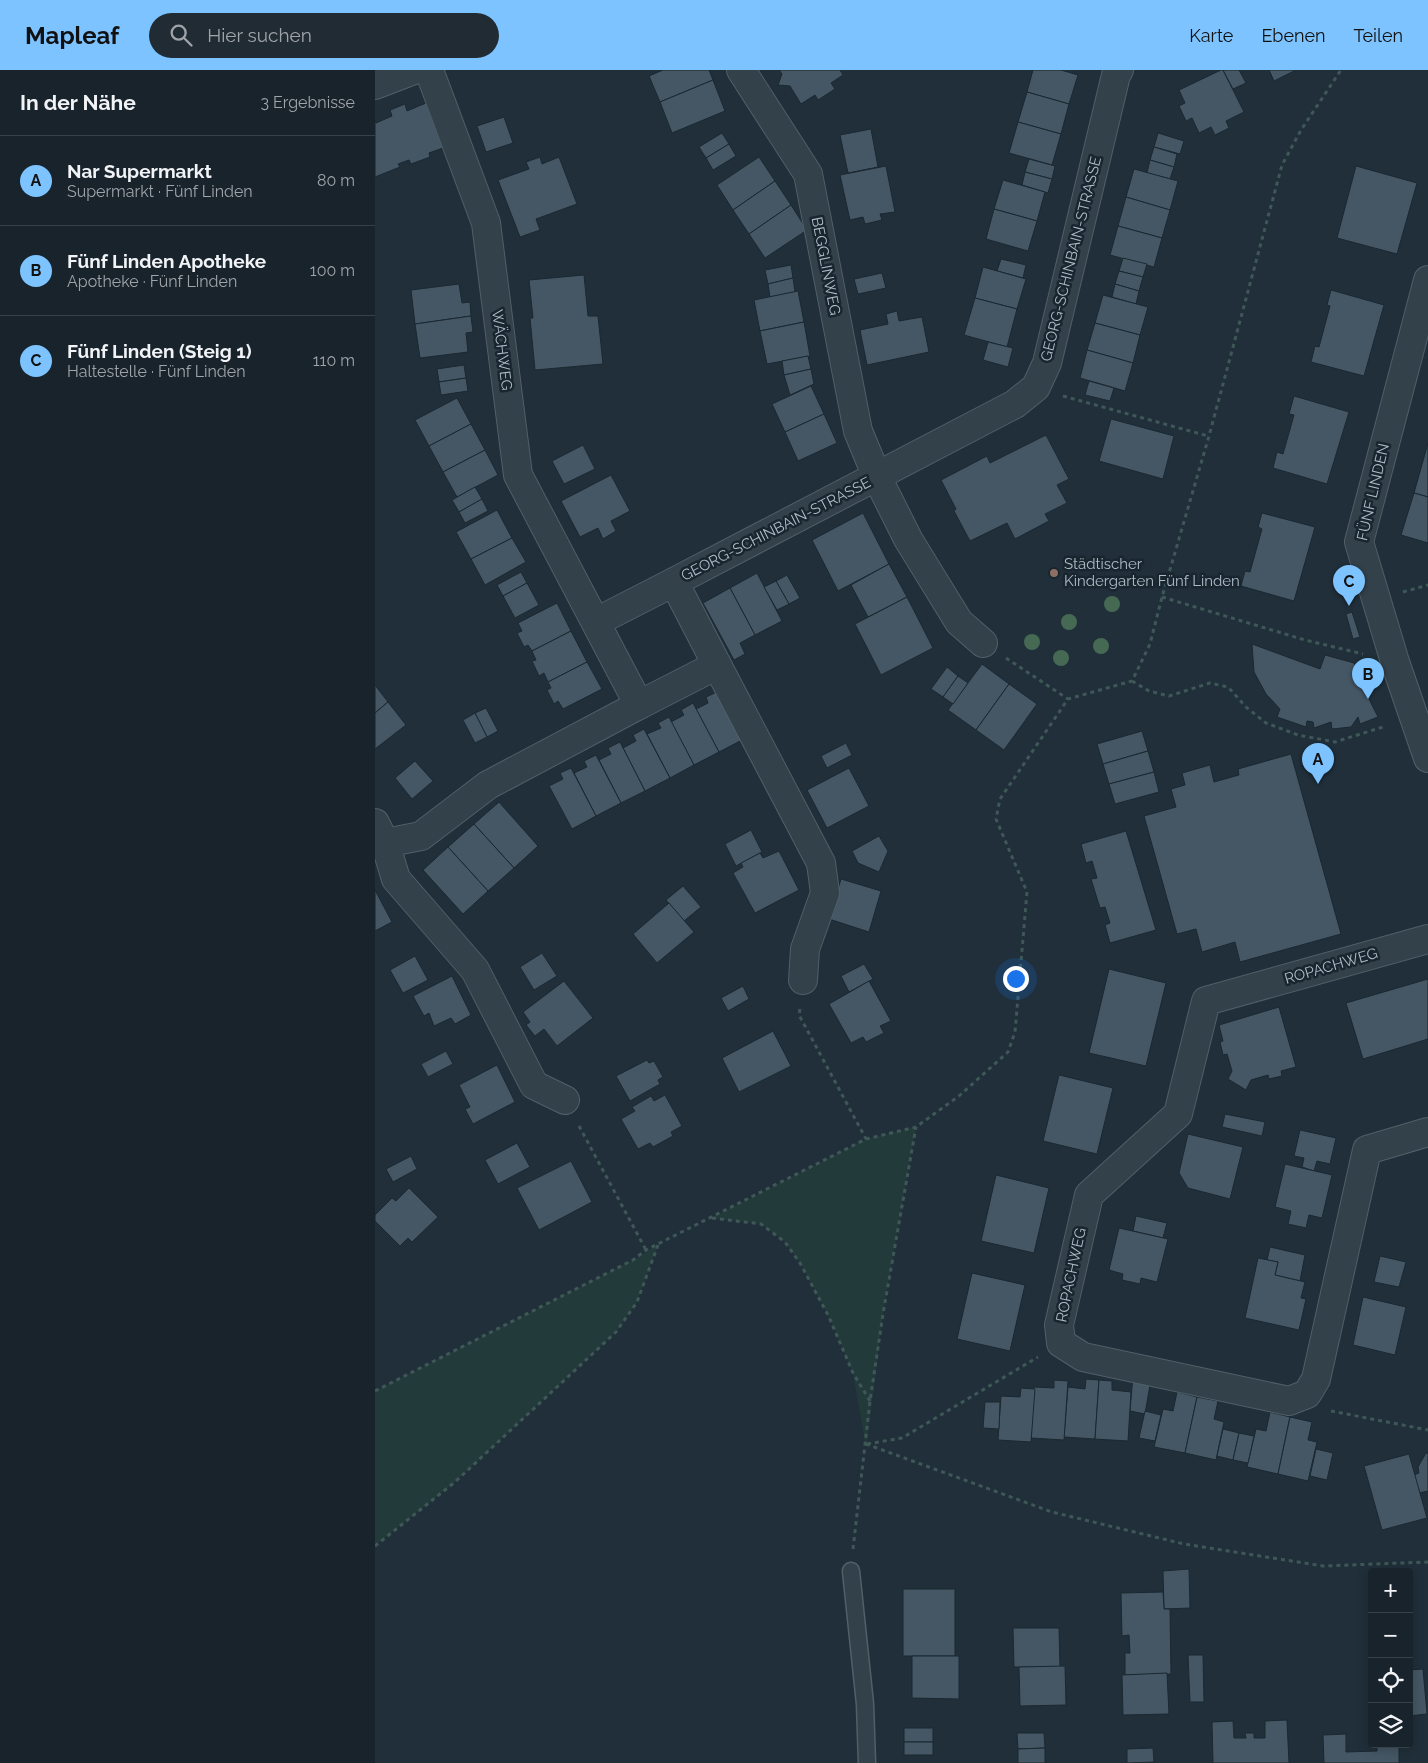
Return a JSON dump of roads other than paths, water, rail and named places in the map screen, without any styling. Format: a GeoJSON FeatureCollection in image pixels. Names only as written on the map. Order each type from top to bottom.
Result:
{"type":"FeatureCollection","features":[{"type":"Feature","properties":{"kind":"street"},"geometry":{"type":"LineString","coordinates":[[375,85],[413,70]]}},
{"type":"Feature","properties":{"kind":"street","name":"WÄCHWEG"},"geometry":{"type":"LineString","coordinates":[[429,70],[487,222],[518,475],[596,622]]}},
{"type":"Feature","properties":{"kind":"street","name":"BEGGLINWEG"},"geometry":{"type":"LineString","coordinates":[[741,70],[808,174],[858,431],[877,477]]}},
{"type":"Feature","properties":{"kind":"street","name":"GEORG-SCHINBAIN-STRASSE"},"geometry":{"type":"LineString","coordinates":[[596,622],[1015,404],[1036,387],[1047,363],[1116,75],[1119,70]]}},
{"type":"Feature","properties":{"kind":"street","name":"FÜNF LINDEN"},"geometry":{"type":"LineString","coordinates":[[1428,280],[1359,542],[1395,662],[1428,759]]}},
{"type":"Feature","properties":{"kind":"street","name":"GEORG-SCHINBAIN-STRASSE"},"geometry":{"type":"LineString","coordinates":[[877,477],[908,539],[959,622],[983,643]]}},
{"type":"Feature","properties":{"kind":"street","name":"GEORG-SCHINBAIN-STRASSE"},"geometry":{"type":"LineString","coordinates":[[674,582],[821,863],[825,893],[805,949],[803,980]]}},
{"type":"Feature","properties":{"kind":"street"},"geometry":{"type":"LineString","coordinates":[[596,622],[639,705]]}},
{"type":"Feature","properties":{"kind":"street"},"geometry":{"type":"LineString","coordinates":[[565,1100],[533,1085],[475,970],[396,880],[378,837],[421,836],[488,785],[717,665]]}},
{"type":"Feature","properties":{"kind":"street","name":"ROPACHWEG"},"geometry":{"type":"LineString","coordinates":[[1428,939],[1206,1001],[1178,1114],[1089,1195],[1059,1325],[1061,1343],[1083,1357],[1289,1401],[1307,1394],[1316,1380],[1367,1150],[1428,1132]]}},
{"type":"Feature","properties":{"kind":"lane"},"geometry":{"type":"LineString","coordinates":[[851,1571],[865,1704],[867,1763]]}},
{"type":"Feature","properties":{"kind":"place","name":"Städtischer Kindergarten Fünf Linden"},"geometry":{"type":"Point","coordinates":[1054,573]}},
{"type":"Feature","properties":{"kind":"place","name":"Fünf Linden (Steig 1)"},"geometry":{"type":"Point","coordinates":[1349,606]}},
{"type":"Feature","properties":{"kind":"place","name":"Fünf Linden Apotheke"},"geometry":{"type":"Point","coordinates":[1368,699]}},
{"type":"Feature","properties":{"kind":"place","name":"Nar Supermarkt"},"geometry":{"type":"Point","coordinates":[1318,784]}}]}
